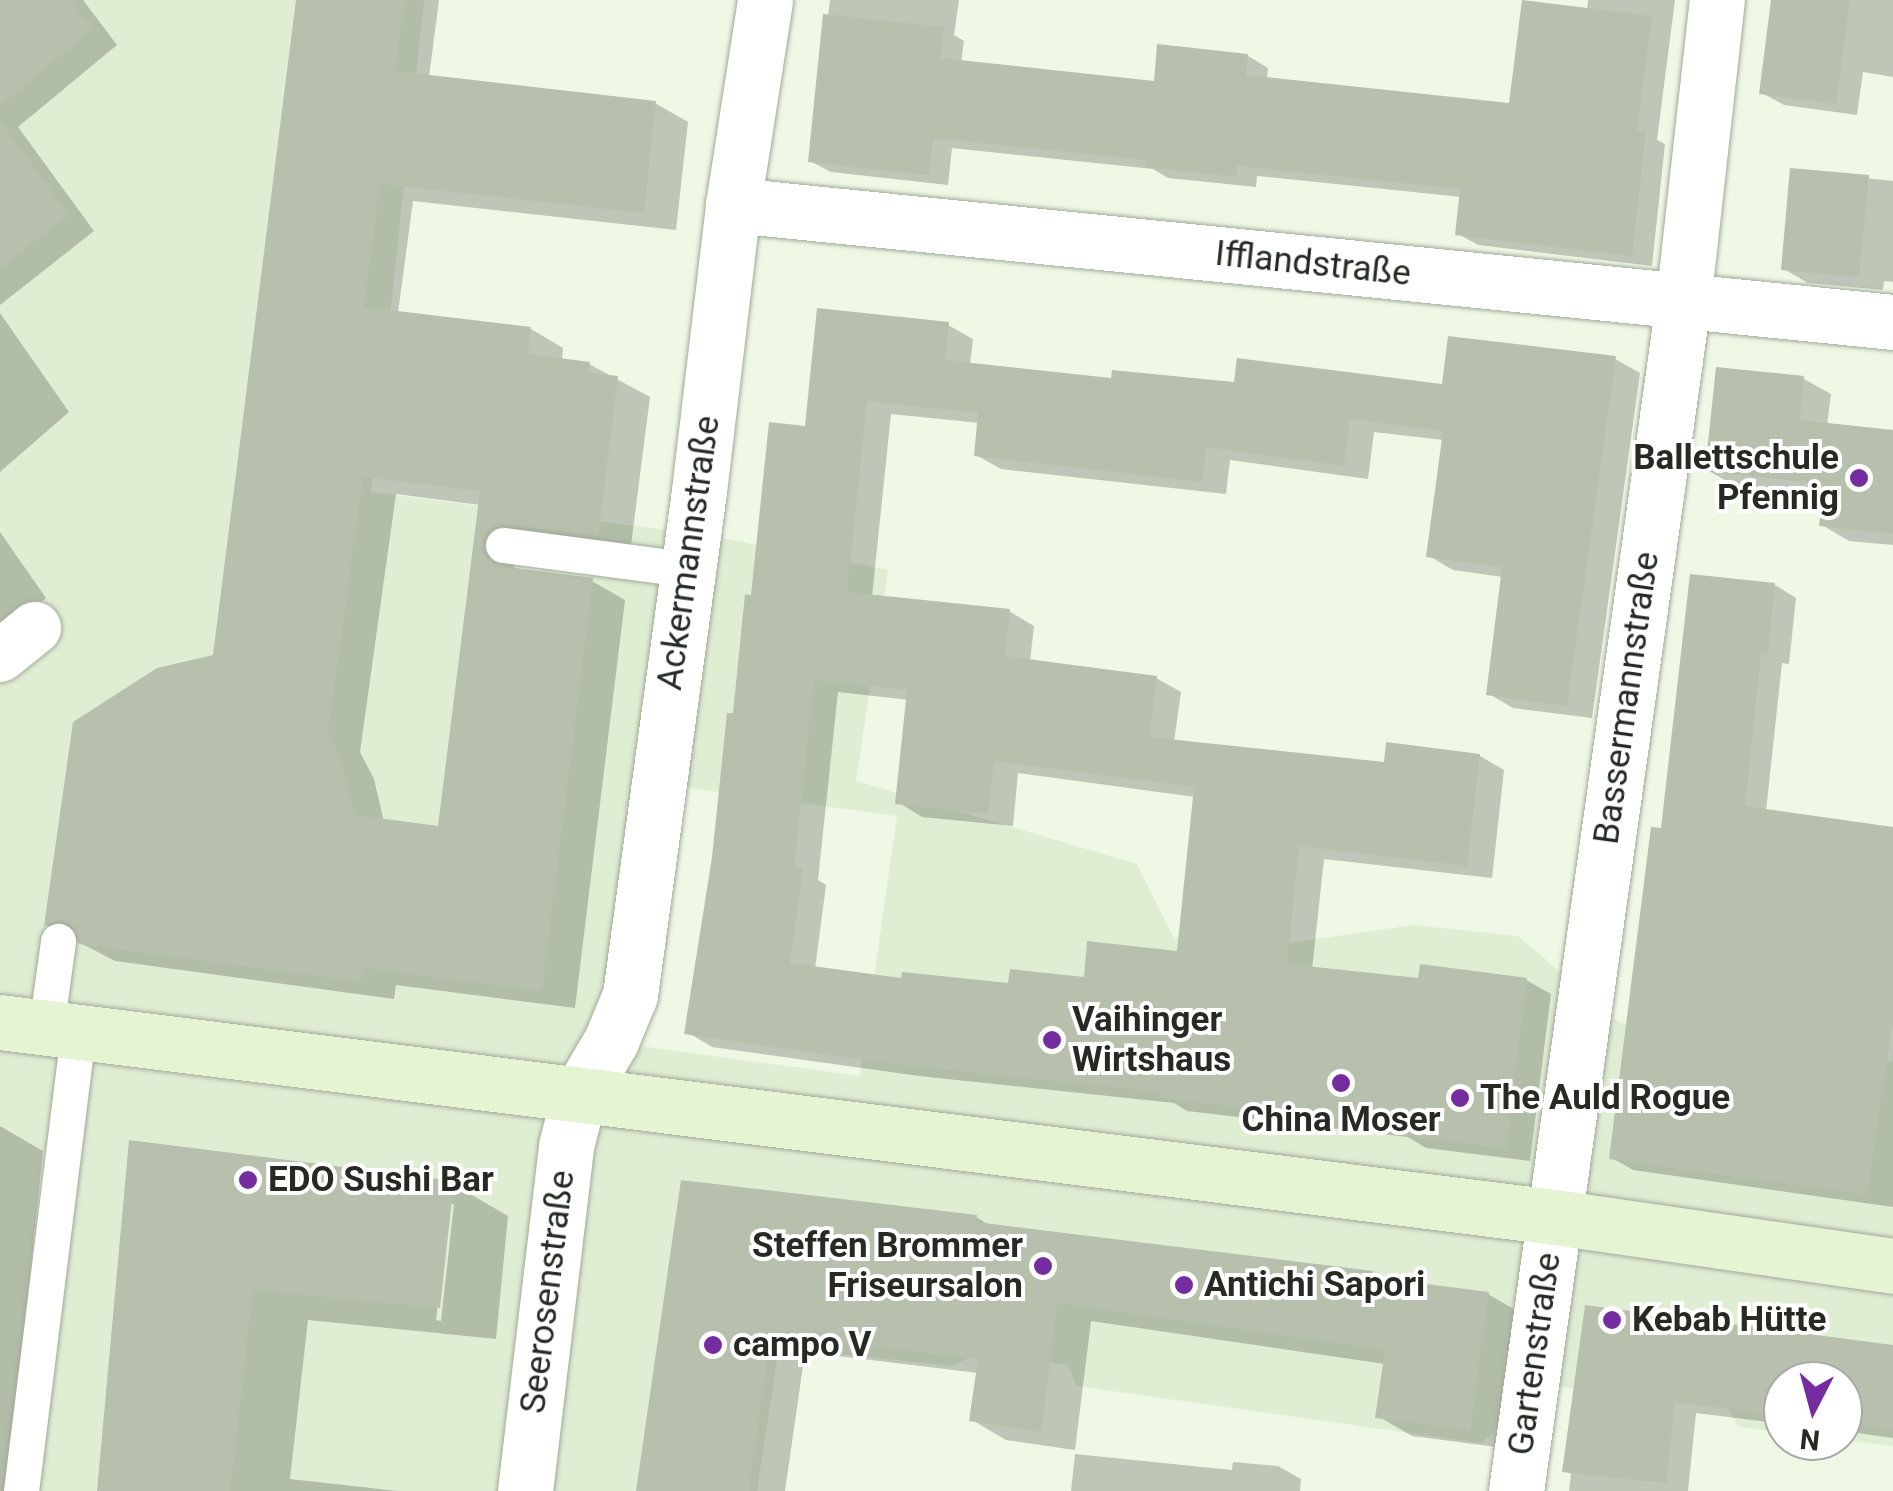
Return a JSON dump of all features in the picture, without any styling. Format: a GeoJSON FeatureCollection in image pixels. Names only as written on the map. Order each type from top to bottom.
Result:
{"type":"FeatureCollection","features":[{"type":"Feature","properties":{"kind":"main road"},"geometry":{"type":"LineString","coordinates":[[41,1027],[1554,1218],[1893,1266]]}},
{"type":"Feature","properties":{"kind":"street","name":"Ackermannstraße"},"geometry":{"type":"LineString","coordinates":[[579,1095],[611,1041],[630,995],[685,569],[700,491],[733,205],[765,0]]}},
{"type":"Feature","properties":{"kind":"street","name":"Bassermannstraße"},"geometry":{"type":"LineString","coordinates":[[1554,1218],[1683,302],[1717,0]]}},
{"type":"Feature","properties":{"kind":"street","name":"Ifflandstraße"},"geometry":{"type":"LineString","coordinates":[[733,205],[1893,322]]}},
{"type":"Feature","properties":{"kind":"street","name":"Seerosenstraße"},"geometry":{"type":"LineString","coordinates":[[524,1491],[566,1146],[579,1095]]}},
{"type":"Feature","properties":{"kind":"street","name":"Gartenstraße"},"geometry":{"type":"LineString","coordinates":[[1516,1491],[1554,1218]]}},
{"type":"Feature","properties":{"kind":"lane"},"geometry":{"type":"LineString","coordinates":[[502,544],[685,569]]}},
{"type":"Feature","properties":{"kind":"lane"},"geometry":{"type":"LineString","coordinates":[[21,1491],[41,1027],[58,941]]}},
{"type":"Feature","properties":{"kind":"shaded area"},"geometry":{"type":"Polygon","coordinates":[[[0,0],[424,0],[371,492],[700,534],[888,570],[856,781],[1137,864],[1174,938],[1289,943],[1413,925],[1518,936],[1619,1022],[1880,1065],[1893,1060],[1893,1446],[1863,1442],[1863,1361],[1763,1361],[1763,1430],[1739,1427],[1725,1403],[1552,1386],[1481,1443],[1076,1386],[1068,1365],[979,1353],[952,1366],[779,1347],[757,1491],[0,1491],[0,0]],[[667,785],[639,993],[640,1046],[860,1076],[897,816],[667,785]]]}},
{"type":"Feature","properties":{"kind":"building"},"geometry":{"type":"Polygon","coordinates":[[[0,0],[70,0],[92,29],[0,106],[0,0]]]}},
{"type":"Feature","properties":{"kind":"building"},"geometry":{"type":"Polygon","coordinates":[[[296,0],[405,0],[395,71],[656,101],[644,213],[380,184],[364,307],[531,327],[528,354],[590,362],[588,373],[618,376],[598,536],[505,524],[487,531],[482,543],[484,554],[499,566],[593,578],[542,991],[363,968],[361,982],[79,944],[70,924],[60,920],[44,926],[73,722],[157,668],[213,655],[296,0]],[[363,477],[328,731],[341,759],[355,815],[438,826],[480,491],[363,477]]]}},
{"type":"Feature","properties":{"kind":"building"},"geometry":{"type":"Polygon","coordinates":[[[1522,0],[1652,16],[1637,130],[1646,130],[1632,256],[1455,235],[1460,189],[1237,166],[1236,177],[1145,167],[1146,160],[933,138],[929,175],[808,162],[823,14],[944,27],[941,58],[1154,81],[1157,44],[1248,54],[1246,75],[1509,103],[1522,0]]]}},
{"type":"Feature","properties":{"kind":"building"},"geometry":{"type":"Polygon","coordinates":[[[1771,0],[1850,0],[1836,104],[1759,94],[1771,0]]]}},
{"type":"Feature","properties":{"kind":"building"},"geometry":{"type":"Polygon","coordinates":[[[0,121],[69,215],[0,269],[0,121]]]}},
{"type":"Feature","properties":{"kind":"building"},"geometry":{"type":"Polygon","coordinates":[[[1790,168],[1869,175],[1859,277],[1781,270],[1790,168]]]}},
{"type":"Feature","properties":{"kind":"building"},"geometry":{"type":"Polygon","coordinates":[[[817,308],[949,322],[945,360],[1111,378],[1112,370],[1234,382],[1237,358],[1442,384],[1448,336],[1616,356],[1567,706],[1486,695],[1502,567],[1426,557],[1443,431],[1350,419],[1344,466],[1206,447],[1202,482],[974,456],[978,413],[867,401],[847,592],[1010,609],[1005,656],[1157,676],[1149,737],[1384,762],[1386,742],[1480,754],[1467,866],[1299,846],[1287,964],[1418,978],[1420,964],[1527,978],[1506,1148],[1399,1135],[1400,1126],[1159,1098],[1160,1092],[892,1064],[684,1034],[712,857],[727,713],[733,713],[745,594],[751,595],[769,422],[805,426],[817,308]],[[814,680],[794,867],[803,868],[790,963],[901,978],[902,972],[1008,983],[1010,969],[1084,977],[1087,941],[1177,951],[1194,787],[994,761],[988,814],[895,804],[907,690],[814,680]]]}},
{"type":"Feature","properties":{"kind":"building"},"geometry":{"type":"Polygon","coordinates":[[[1716,367],[1804,376],[1800,420],[1893,430],[1893,534],[1819,526],[1824,484],[1705,471],[1716,367]]]}},
{"type":"Feature","properties":{"kind":"building"},"geometry":{"type":"Polygon","coordinates":[[[1690,574],[1775,583],[1768,653],[1761,653],[1745,806],[1893,827],[1893,1020],[1867,1195],[1609,1159],[1651,827],[1661,828],[1690,574]]]}},
{"type":"Feature","properties":{"kind":"building"},"geometry":{"type":"Polygon","coordinates":[[[129,1140],[454,1181],[440,1308],[253,1290],[230,1491],[97,1491],[129,1140]]]}},
{"type":"Feature","properties":{"kind":"building"},"geometry":{"type":"Polygon","coordinates":[[[681,1180],[977,1215],[976,1222],[1373,1271],[1372,1277],[1489,1292],[1470,1430],[1375,1418],[1385,1350],[1057,1303],[1041,1432],[969,1421],[978,1359],[771,1334],[749,1491],[636,1491],[681,1180]]]}},
{"type":"Feature","properties":{"kind":"building"},"geometry":{"type":"Polygon","coordinates":[[[1585,1305],[1893,1345],[1893,1430],[1863,1426],[1863,1361],[1763,1361],[1763,1413],[1675,1402],[1666,1483],[1562,1472],[1585,1305]]]}},
{"type":"Feature","properties":{"kind":"place","name":"Ballettschule Pfennig"},"geometry":{"type":"Point","coordinates":[1859,478]}},
{"type":"Feature","properties":{"kind":"place","name":"Vaihinger Wirtshaus"},"geometry":{"type":"Point","coordinates":[1052,1040]}},
{"type":"Feature","properties":{"kind":"place","name":"China Moser"},"geometry":{"type":"Point","coordinates":[1341,1083]}},
{"type":"Feature","properties":{"kind":"place","name":"The Auld Rogue"},"geometry":{"type":"Point","coordinates":[1460,1098]}},
{"type":"Feature","properties":{"kind":"place","name":"EDO Sushi Bar"},"geometry":{"type":"Point","coordinates":[248,1180]}},
{"type":"Feature","properties":{"kind":"place","name":"Steffen Brommer Friseursalon"},"geometry":{"type":"Point","coordinates":[1043,1266]}},
{"type":"Feature","properties":{"kind":"place","name":"Antichi Sapori"},"geometry":{"type":"Point","coordinates":[1184,1285]}},
{"type":"Feature","properties":{"kind":"place","name":"Kebab Hütte"},"geometry":{"type":"Point","coordinates":[1612,1320]}},
{"type":"Feature","properties":{"kind":"place","name":"campo V"},"geometry":{"type":"Point","coordinates":[713,1345]}}]}
